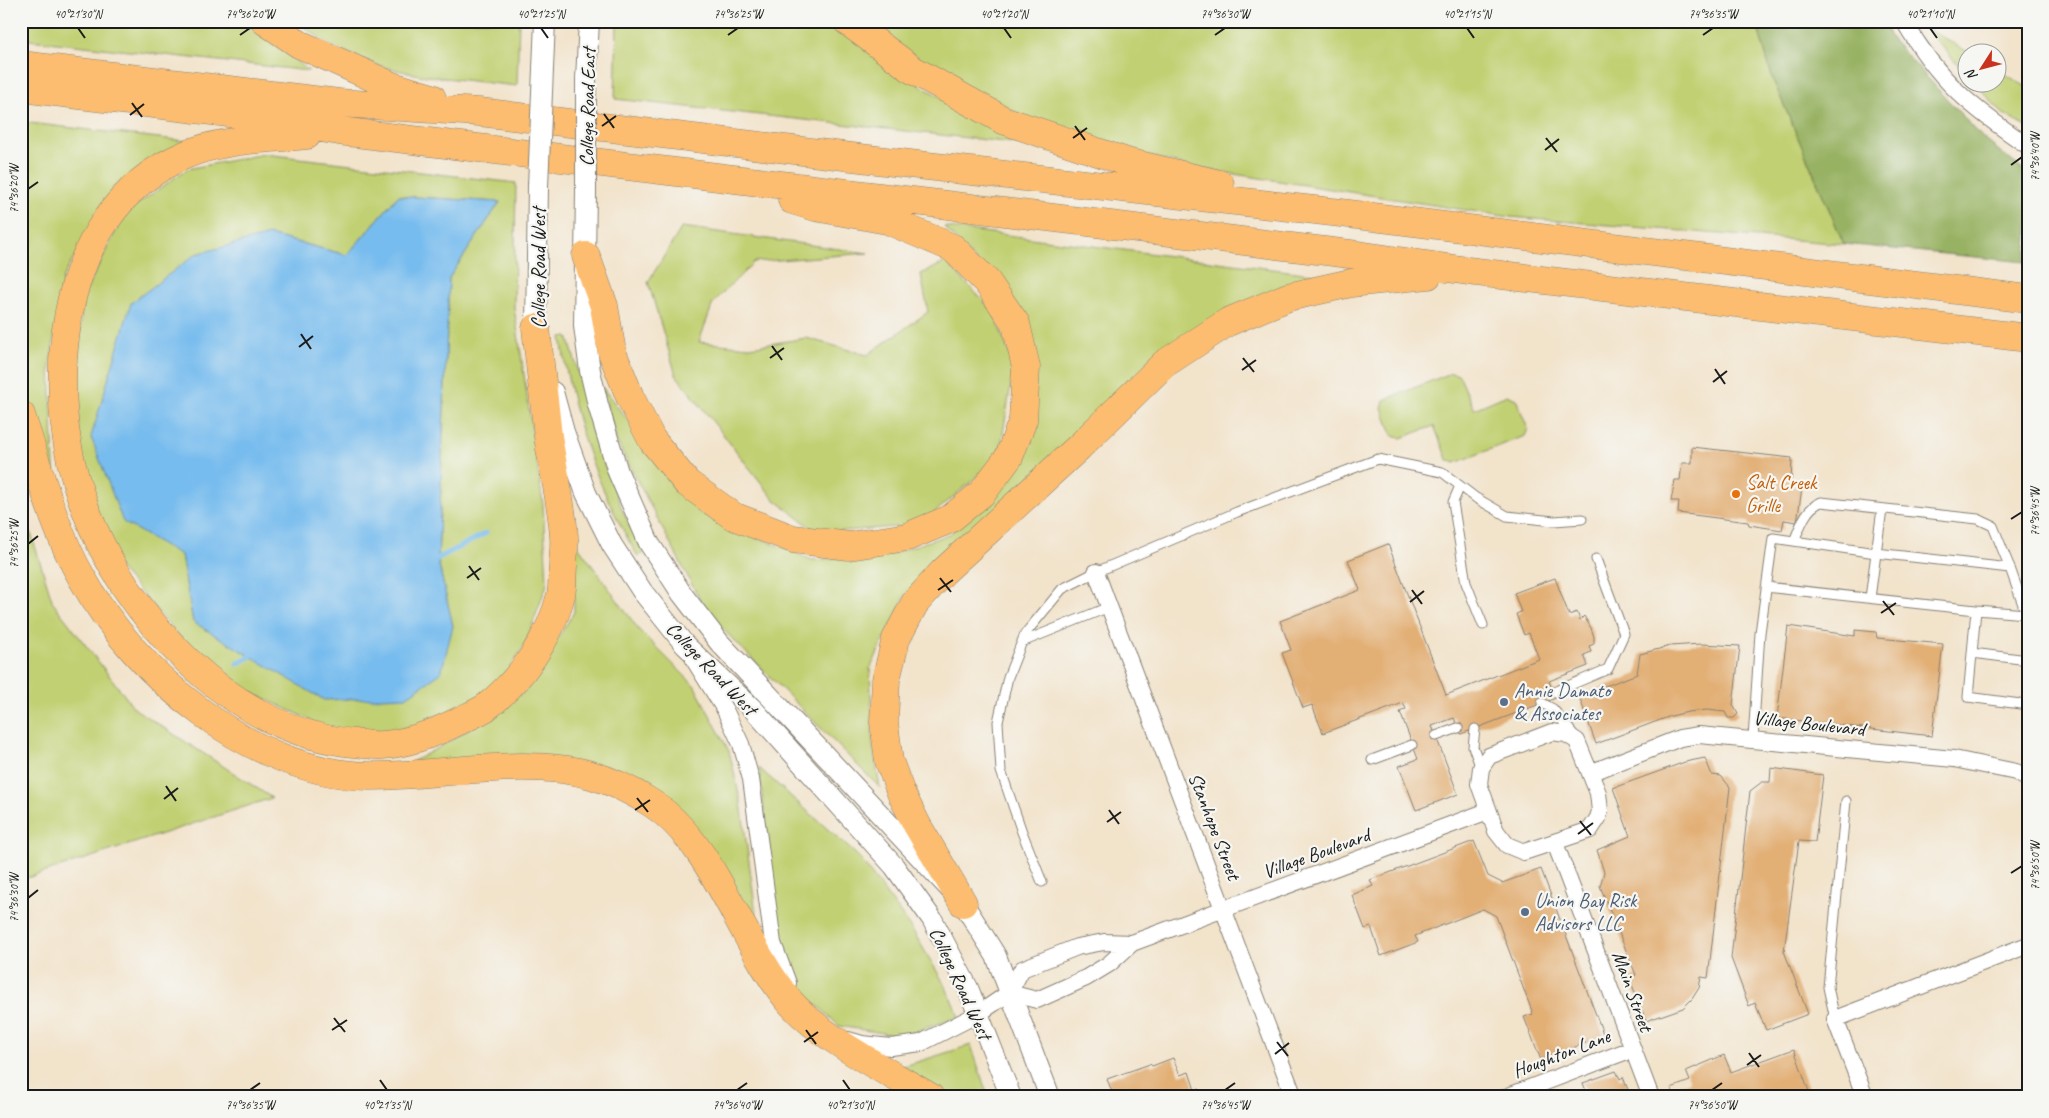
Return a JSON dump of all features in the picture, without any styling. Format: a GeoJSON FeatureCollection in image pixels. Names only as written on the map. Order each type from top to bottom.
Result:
{"type":"FeatureCollection","features":[{"type":"Feature","properties":{"kind":"highway"},"geometry":{"type":"LineString","coordinates":[[265,21],[299,44],[392,86],[479,112]]}},
{"type":"Feature","properties":{"kind":"highway"},"geometry":{"type":"LineString","coordinates":[[847,21],[913,70],[1002,120],[1127,162],[1341,213]]}},
{"type":"Feature","properties":{"kind":"highway"},"geometry":{"type":"LineString","coordinates":[[21,65],[339,103],[479,112],[918,165],[1341,213],[2028,299]]}},
{"type":"Feature","properties":{"kind":"highway"},"geometry":{"type":"LineString","coordinates":[[21,88],[237,114],[339,131],[1350,254],[1468,271],[2028,338]]}},
{"type":"Feature","properties":{"kind":"highway"},"geometry":{"type":"LineString","coordinates":[[339,131],[216,145],[185,155],[148,175],[118,202],[89,245],[74,285],[66,331],[61,385],[66,440],[83,505],[109,562],[146,618],[183,657],[234,698],[281,725],[332,741],[382,745],[430,736],[483,709],[520,676],[546,633],[561,594],[564,538],[548,437],[536,328]]}},
{"type":"Feature","properties":{"kind":"highway"},"geometry":{"type":"LineString","coordinates":[[586,256],[604,306],[612,352],[630,397],[652,440],[687,483],[733,516],[793,539],[849,546],[907,538],[950,518],[988,486],[1009,457],[1023,420],[1026,367],[1016,324],[988,282],[953,248],[887,220],[815,207],[717,177]]}},
{"type":"Feature","properties":{"kind":"highway"},"geometry":{"type":"LineString","coordinates":[[963,903],[917,825],[901,793],[890,761],[884,722],[886,680],[896,639],[915,603],[943,572],[1164,364],[1228,322],[1288,297],[1351,283],[1468,271]]}},
{"type":"Feature","properties":{"kind":"highway"},"geometry":{"type":"LineString","coordinates":[[1997,295],[2028,280]]}},
{"type":"Feature","properties":{"kind":"highway"},"geometry":{"type":"LineString","coordinates":[[21,415],[60,530],[81,578],[108,620],[144,664],[180,696],[221,726],[271,754],[326,772],[366,776],[520,768],[557,769],[590,774],[624,787],[655,806],[681,829],[702,856],[764,965],[792,1004],[827,1034],[930,1097]]}},
{"type":"Feature","properties":{"kind":"street","name":"College Road West"},"geometry":{"type":"LineString","coordinates":[[545,21],[538,186],[536,328],[564,432],[586,493],[612,545],[642,591],[685,645],[753,709],[894,866],[932,919],[968,988],[1011,1097]]}},
{"type":"Feature","properties":{"kind":"street","name":"College Road East"},"geometry":{"type":"LineString","coordinates":[[586,192],[586,79],[589,21]]}},
{"type":"Feature","properties":{"kind":"street"},"geometry":{"type":"LineString","coordinates":[[1904,21],[1926,58],[1942,77],[1991,121],[2028,146]]}},
{"type":"Feature","properties":{"kind":"street","name":"College Road West"},"geometry":{"type":"LineString","coordinates":[[586,192],[584,326],[596,397],[618,472],[649,543],[682,594],[720,642],[963,903],[996,956],[1050,1097]]}},
{"type":"Feature","properties":{"kind":"street","name":"Stanhope Street"},"geometry":{"type":"LineString","coordinates":[[1096,572],[1294,1097]]}},
{"type":"Feature","properties":{"kind":"street"},"geometry":{"type":"LineString","coordinates":[[685,645],[725,710],[742,744],[751,779],[773,943],[779,964],[787,982],[799,1001],[827,1034]]}},
{"type":"Feature","properties":{"kind":"street"},"geometry":{"type":"LineString","coordinates":[[1552,732],[1566,734],[1577,741],[1598,793],[1600,810],[1598,818],[1590,830],[1524,852],[1507,845],[1496,831],[1479,784],[1481,768],[1489,756],[1552,732]]}},
{"type":"Feature","properties":{"kind":"street","name":"Village Boulevard"},"geometry":{"type":"LineString","coordinates":[[1590,773],[1680,738],[1699,735],[1954,759],[2016,772],[2028,779]]}},
{"type":"Feature","properties":{"kind":"street","name":"Village Boulevard"},"geometry":{"type":"LineString","coordinates":[[1009,993],[1038,1000],[1086,978],[1109,964],[1132,944],[1488,812]]}},
{"type":"Feature","properties":{"kind":"street","name":"Main Street"},"geometry":{"type":"LineString","coordinates":[[1555,842],[1651,1097]]}},
{"type":"Feature","properties":{"kind":"street","name":"Village Boulevard"},"geometry":{"type":"LineString","coordinates":[[827,1034],[862,1044],[891,1047],[921,1043],[978,1014],[1009,993],[1022,969],[1077,947],[1104,942],[1132,944]]}},
{"type":"Feature","properties":{"kind":"street"},"geometry":{"type":"LineString","coordinates":[[1865,1097],[1836,1019],[2028,945]]}},
{"type":"Feature","properties":{"kind":"street","name":"Houghton Lane"},"geometry":{"type":"LineString","coordinates":[[1506,1097],[1632,1049]]}},
{"type":"Feature","properties":{"kind":"lane"},"geometry":{"type":"LineString","coordinates":[[1042,882],[1022,832],[1002,771],[998,722],[1008,677],[1022,642],[1026,634],[1062,589],[1096,572],[1237,512],[1378,459],[1442,472],[1476,498],[1507,516],[1554,521],[1582,519]]}},
{"type":"Feature","properties":{"kind":"lane"},"geometry":{"type":"LineString","coordinates":[[1460,486],[1453,502],[1466,583],[1483,625]]}},
{"type":"Feature","properties":{"kind":"lane"},"geometry":{"type":"LineString","coordinates":[[1766,587],[2027,616],[1998,534],[1988,522],[1978,519],[1821,502],[1811,506],[1794,541]]}},
{"type":"Feature","properties":{"kind":"lane"},"geometry":{"type":"LineString","coordinates":[[1870,598],[1882,509]]}},
{"type":"Feature","properties":{"kind":"lane"},"geometry":{"type":"LineString","coordinates":[[1753,739],[1760,632],[1773,538],[1876,553],[2010,568]]}},
{"type":"Feature","properties":{"kind":"lane"},"geometry":{"type":"LineString","coordinates":[[1554,692],[1608,669],[1624,634],[1596,559]]}},
{"type":"Feature","properties":{"kind":"lane"},"geometry":{"type":"LineString","coordinates":[[1022,642],[1109,607]]}},
{"type":"Feature","properties":{"kind":"lane"},"geometry":{"type":"LineString","coordinates":[[1976,610],[1968,697],[2028,705]]}},
{"type":"Feature","properties":{"kind":"lane"},"geometry":{"type":"LineString","coordinates":[[1972,653],[2028,660]]}},
{"type":"Feature","properties":{"kind":"lane"},"geometry":{"type":"LineString","coordinates":[[1542,703],[1553,709],[1562,718],[1577,741]]}},
{"type":"Feature","properties":{"kind":"lane"},"geometry":{"type":"LineString","coordinates":[[1475,728],[1474,746],[1481,768]]}},
{"type":"Feature","properties":{"kind":"lane"},"geometry":{"type":"LineString","coordinates":[[1436,736],[1455,729]]}},
{"type":"Feature","properties":{"kind":"lane"},"geometry":{"type":"LineString","coordinates":[[1372,760],[1412,745]]}},
{"type":"Feature","properties":{"kind":"lane"},"geometry":{"type":"LineString","coordinates":[[1836,1019],[1828,987],[1846,801]]}},
{"type":"Feature","properties":{"kind":"green space"},"geometry":{"type":"Polygon","coordinates":[[[21,21],[243,21],[309,71],[21,39],[21,21]]]}},
{"type":"Feature","properties":{"kind":"green space"},"geometry":{"type":"Polygon","coordinates":[[[296,21],[519,21],[517,86],[419,75],[380,66],[331,46],[296,21]]]}},
{"type":"Feature","properties":{"kind":"green space"},"geometry":{"type":"Polygon","coordinates":[[[617,21],[840,21],[904,76],[1022,144],[615,99],[617,21]]]}},
{"type":"Feature","properties":{"kind":"green space"},"geometry":{"type":"Polygon","coordinates":[[[867,21],[1756,21],[1773,80],[1844,244],[1510,217],[1189,167],[1056,130],[993,102],[892,44],[867,21]]]}},
{"type":"Feature","properties":{"kind":"green space"},"geometry":{"type":"Polygon","coordinates":[[[1756,21],[1883,21],[1890,37],[1983,138],[2028,174],[2028,239],[2025,262],[1844,244],[1773,80],[1756,21]]]}},
{"type":"Feature","properties":{"kind":"green space"},"geometry":{"type":"Polygon","coordinates":[[[1925,27],[1956,45],[1956,63],[1925,27]]]}},
{"type":"Feature","properties":{"kind":"green space"},"geometry":{"type":"Polygon","coordinates":[[[2006,75],[2028,88],[2028,128],[2002,113],[1983,92],[2006,92],[2006,75]]]}},
{"type":"Feature","properties":{"kind":"green space"},"geometry":{"type":"Polygon","coordinates":[[[21,122],[202,143],[100,212],[63,277],[50,365],[55,495],[21,396],[21,122]]]}},
{"type":"Feature","properties":{"kind":"green space"},"geometry":{"type":"Polygon","coordinates":[[[264,154],[516,183],[514,307],[543,504],[547,584],[525,645],[497,685],[441,725],[351,739],[214,675],[114,562],[71,438],[83,297],[125,213],[187,169],[264,154]],[[398,196],[347,255],[269,235],[181,554],[193,622],[453,626],[438,561],[449,278],[500,202],[398,196]]]}},
{"type":"Feature","properties":{"kind":"green space"},"geometry":{"type":"Polygon","coordinates":[[[682,227],[868,253],[754,262],[713,303],[699,342],[750,347],[806,338],[867,355],[928,312],[921,274],[946,262],[993,311],[1014,366],[999,458],[920,525],[818,533],[774,499],[676,375],[648,282],[682,227]]]}},
{"type":"Feature","properties":{"kind":"green space"},"geometry":{"type":"Polygon","coordinates":[[[944,227],[1335,277],[1233,308],[906,594],[870,669],[873,746],[880,788],[707,613],[617,442],[602,387],[700,513],[812,560],[891,554],[950,534],[1022,454],[1011,298],[944,227]]]}},
{"type":"Feature","properties":{"kind":"green space"},"geometry":{"type":"Polygon","coordinates":[[[568,336],[604,464],[624,514],[644,553],[638,557],[598,477],[579,424],[561,337],[568,336]]]}},
{"type":"Feature","properties":{"kind":"green space"},"geometry":{"type":"Polygon","coordinates":[[[1451,373],[1459,375],[1474,409],[1507,395],[1516,399],[1528,429],[1525,436],[1455,463],[1447,459],[1434,426],[1401,438],[1393,436],[1382,408],[1384,400],[1451,373]]]}},
{"type":"Feature","properties":{"kind":"green space"},"geometry":{"type":"Polygon","coordinates":[[[21,502],[53,603],[135,709],[272,798],[21,880],[21,502]]]}},
{"type":"Feature","properties":{"kind":"green space"},"geometry":{"type":"Polygon","coordinates":[[[573,539],[639,630],[694,685],[729,751],[741,803],[760,943],[628,775],[412,762],[452,740],[524,692],[574,612],[573,539]]]}},
{"type":"Feature","properties":{"kind":"green space"},"geometry":{"type":"Polygon","coordinates":[[[759,768],[858,856],[910,926],[945,985],[959,1017],[901,1036],[839,1026],[798,987],[779,938],[759,768]]]}},
{"type":"Feature","properties":{"kind":"green space"},"geometry":{"type":"Polygon","coordinates":[[[971,1045],[988,1097],[940,1097],[898,1068],[971,1045]]]}},
{"type":"Feature","properties":{"kind":"water"},"geometry":{"type":"Polygon","coordinates":[[[398,196],[500,202],[449,278],[438,561],[453,626],[441,673],[406,697],[324,700],[193,622],[181,555],[123,522],[91,437],[131,303],[196,254],[269,235],[347,255],[398,196]]]}},
{"type":"Feature","properties":{"kind":"building","name":"Salt Creek Grille"},"geometry":{"type":"Polygon","coordinates":[[[1692,447],[1792,458],[1791,485],[1802,488],[1797,522],[1784,520],[1782,530],[1749,525],[1748,522],[1678,513],[1679,501],[1671,501],[1675,480],[1680,480],[1682,463],[1692,463],[1692,447]]]}},
{"type":"Feature","properties":{"kind":"building"},"geometry":{"type":"Polygon","coordinates":[[[1388,544],[1446,695],[1539,659],[1529,633],[1524,635],[1516,614],[1521,612],[1514,593],[1555,578],[1569,615],[1577,612],[1580,620],[1584,616],[1594,637],[1594,644],[1589,646],[1591,652],[1584,655],[1588,666],[1549,681],[1556,698],[1461,734],[1454,718],[1432,726],[1458,794],[1416,810],[1399,766],[1418,759],[1400,712],[1406,709],[1403,703],[1323,733],[1312,705],[1303,708],[1282,653],[1291,650],[1280,621],[1360,590],[1348,560],[1388,544]]]}},
{"type":"Feature","properties":{"kind":"building"},"geometry":{"type":"Polygon","coordinates":[[[1788,626],[1855,636],[1855,630],[1876,632],[1877,638],[1943,644],[1932,736],[1777,718],[1788,626]]]}},
{"type":"Feature","properties":{"kind":"building"},"geometry":{"type":"Polygon","coordinates":[[[1701,644],[1740,646],[1733,705],[1738,714],[1734,718],[1728,718],[1725,712],[1707,710],[1688,712],[1671,716],[1596,744],[1579,696],[1637,674],[1640,654],[1670,646],[1701,644]]]}},
{"type":"Feature","properties":{"kind":"building"},"geometry":{"type":"Polygon","coordinates":[[[1705,758],[1712,775],[1721,776],[1730,787],[1708,978],[1701,977],[1699,988],[1683,1008],[1646,1021],[1629,977],[1636,975],[1600,886],[1604,872],[1597,850],[1630,836],[1613,788],[1685,762],[1705,758]]]}},
{"type":"Feature","properties":{"kind":"building"},"geometry":{"type":"Polygon","coordinates":[[[1771,768],[1823,775],[1815,842],[1799,841],[1784,951],[1808,1014],[1766,1030],[1755,1003],[1749,1006],[1731,958],[1750,791],[1762,782],[1770,782],[1771,768]]]}},
{"type":"Feature","properties":{"kind":"building"},"geometry":{"type":"Polygon","coordinates":[[[1474,841],[1488,876],[1502,883],[1541,869],[1604,1036],[1541,1060],[1524,1017],[1533,1014],[1496,916],[1483,909],[1415,936],[1418,942],[1381,956],[1371,927],[1365,929],[1352,895],[1373,886],[1370,880],[1474,841]]]}},
{"type":"Feature","properties":{"kind":"building"},"geometry":{"type":"Polygon","coordinates":[[[1794,1049],[1811,1097],[1675,1097],[1671,1088],[1690,1081],[1686,1071],[1724,1055],[1731,1072],[1794,1049]]]}},
{"type":"Feature","properties":{"kind":"building"},"geometry":{"type":"Polygon","coordinates":[[[1173,1058],[1180,1075],[1189,1072],[1195,1090],[1199,1089],[1202,1097],[1114,1097],[1107,1079],[1173,1058]]]}},
{"type":"Feature","properties":{"kind":"building"},"geometry":{"type":"Polygon","coordinates":[[[1616,1071],[1620,1079],[1623,1077],[1631,1097],[1572,1097],[1586,1091],[1583,1083],[1616,1071]]]}},
{"type":"Feature","properties":{"kind":"waterway"},"geometry":{"type":"LineString","coordinates":[[433,561],[486,533]]}},
{"type":"Feature","properties":{"kind":"waterway"},"geometry":{"type":"LineString","coordinates":[[237,664],[250,657],[252,652]]}},
{"type":"Feature","properties":{"kind":"place","name":"Salt Creek Grille"},"geometry":{"type":"Point","coordinates":[1736,494]}},
{"type":"Feature","properties":{"kind":"place","name":"Annie Damato & Associates"},"geometry":{"type":"Point","coordinates":[1504,702]}},
{"type":"Feature","properties":{"kind":"place","name":"Union Bay Risk Advisors LLC"},"geometry":{"type":"Point","coordinates":[1525,912]}}]}
